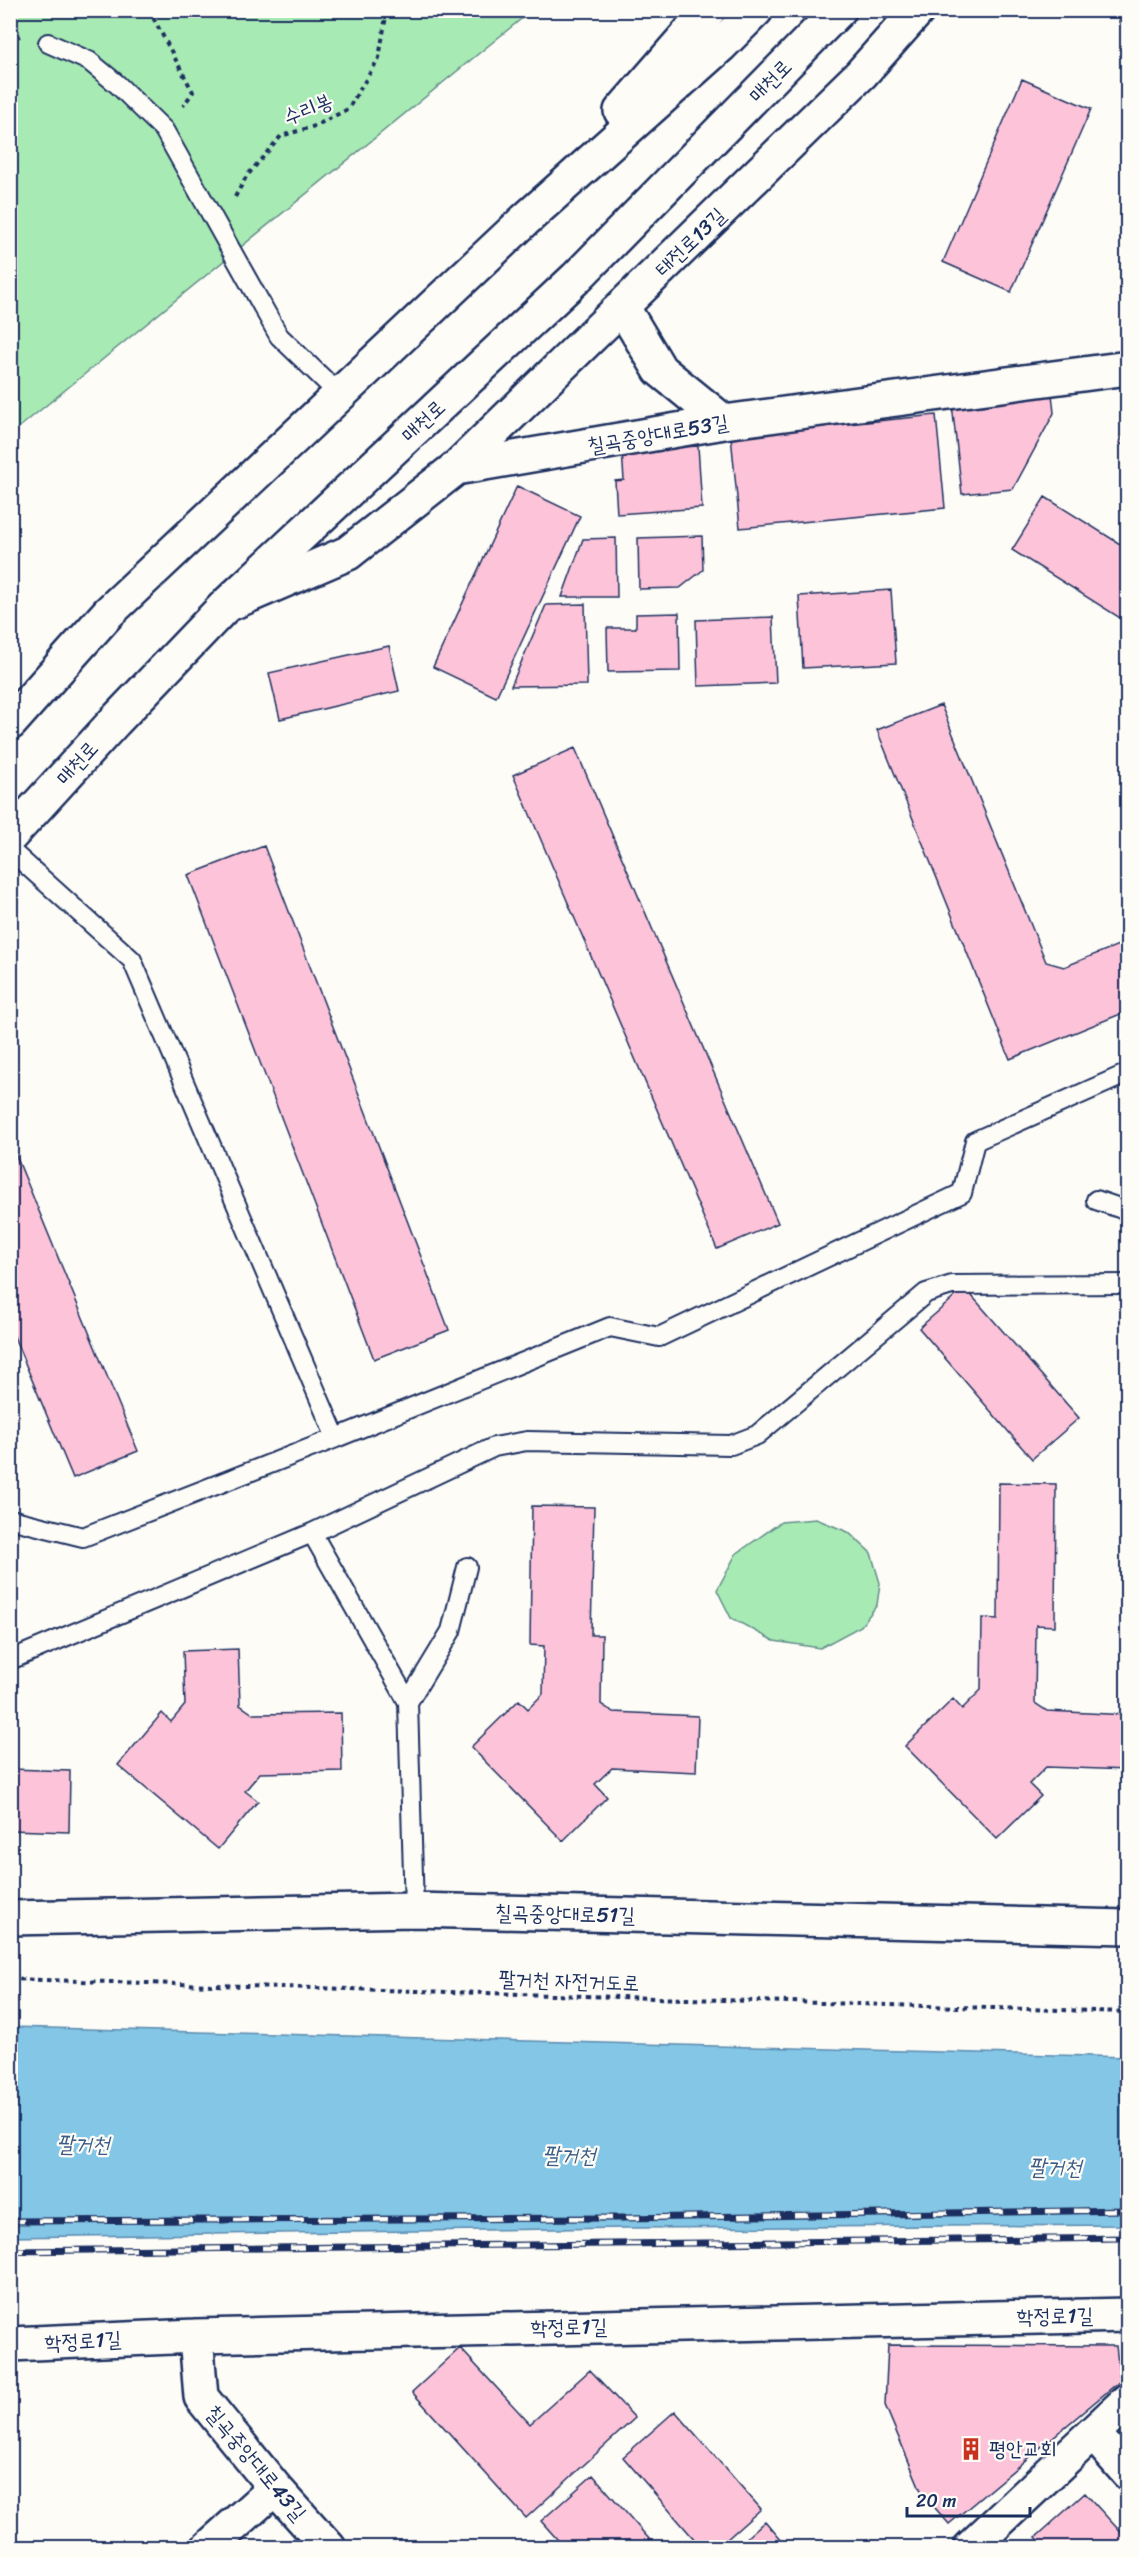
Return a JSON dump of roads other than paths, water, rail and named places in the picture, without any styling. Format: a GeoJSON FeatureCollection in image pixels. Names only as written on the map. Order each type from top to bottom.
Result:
{"type":"FeatureCollection","features":[{"type":"Feature","properties":{"kind":"street"},"geometry":{"type":"LineString","coordinates":[[525,220],[709,10]]}},
{"type":"Feature","properties":{"kind":"street"},"geometry":{"type":"LineString","coordinates":[[10,723],[109,612],[525,220],[720,46],[756,10]]}},
{"type":"Feature","properties":{"kind":"street","name":"매천로"},"geometry":{"type":"LineString","coordinates":[[10,836],[115,721],[226,605],[576,278],[839,10]]}},
{"type":"Feature","properties":{"kind":"street","name":"태전로13길"},"geometry":{"type":"LineString","coordinates":[[456,468],[861,74],[918,10]]}},
{"type":"Feature","properties":{"kind":"street"},"geometry":{"type":"LineString","coordinates":[[622,308],[660,370],[724,422]]}},
{"type":"Feature","properties":{"kind":"street","name":"칠곡중앙대로53길"},"geometry":{"type":"LineString","coordinates":[[226,605],[348,553],[456,468],[724,422],[1128,368]]}},
{"type":"Feature","properties":{"kind":"street","name":"칠곡중앙대로51길"},"geometry":{"type":"LineString","coordinates":[[10,1918],[414,1910],[1125,1922]]}},
{"type":"Feature","properties":{"kind":"street","name":"학정로1길"},"geometry":{"type":"LineString","coordinates":[[10,2344],[196,2336],[1128,2314]]}},
{"type":"Feature","properties":{"kind":"street","name":"칠곡중앙대로43길"},"geometry":{"type":"LineString","coordinates":[[196,2336],[201,2397],[275,2488],[328,2547]]}},
{"type":"Feature","properties":{"kind":"street"},"geometry":{"type":"LineString","coordinates":[[970,2547],[1128,2400]]}},
{"type":"Feature","properties":{"kind":"street"},"geometry":{"type":"LineString","coordinates":[[1094,2434],[1128,2473]]}},
{"type":"Feature","properties":{"kind":"street"},"geometry":{"type":"LineString","coordinates":[[208,2547],[275,2488]]}},
{"type":"Feature","properties":{"kind":"lane"},"geometry":{"type":"LineString","coordinates":[[48,44],[89,61],[117,84],[164,130],[279,336],[339,395]]}},
{"type":"Feature","properties":{"kind":"lane"},"geometry":{"type":"LineString","coordinates":[[10,850],[132,960],[336,1438]]}},
{"type":"Feature","properties":{"kind":"lane"},"geometry":{"type":"LineString","coordinates":[[10,1520],[83,1537],[610,1327],[658,1337],[962,1193],[975,1141],[1128,1073]]}},
{"type":"Feature","properties":{"kind":"lane"},"geometry":{"type":"LineString","coordinates":[[1096,1200],[1128,1211]]}},
{"type":"Feature","properties":{"kind":"lane"},"geometry":{"type":"LineString","coordinates":[[10,1660],[312,1533],[494,1447],[527,1441],[731,1445],[757,1436],[926,1293],[952,1284],[1128,1284]]}},
{"type":"Feature","properties":{"kind":"lane"},"geometry":{"type":"LineString","coordinates":[[312,1533],[408,1702],[414,1910]]}},
{"type":"Feature","properties":{"kind":"lane"},"geometry":{"type":"LineString","coordinates":[[408,1702],[451,1631],[467,1568]]}},
{"type":"Feature","properties":{"kind":"water","name":"팔거천"},"geometry":{"type":"Polygon","coordinates":[[[11,2027],[1127,2057],[1127,2225],[626,2228],[11,2237],[11,2027]]]}},
{"type":"Feature","properties":{"kind":"railway"},"geometry":{"type":"LineString","coordinates":[[10,2221],[623,2218],[1128,2210]]}},
{"type":"Feature","properties":{"kind":"railway"},"geometry":{"type":"LineString","coordinates":[[10,2251],[1128,2238]]}},
{"type":"Feature","properties":{"kind":"place","name":"평안교회"},"geometry":{"type":"Point","coordinates":[971,2449]}}]}
